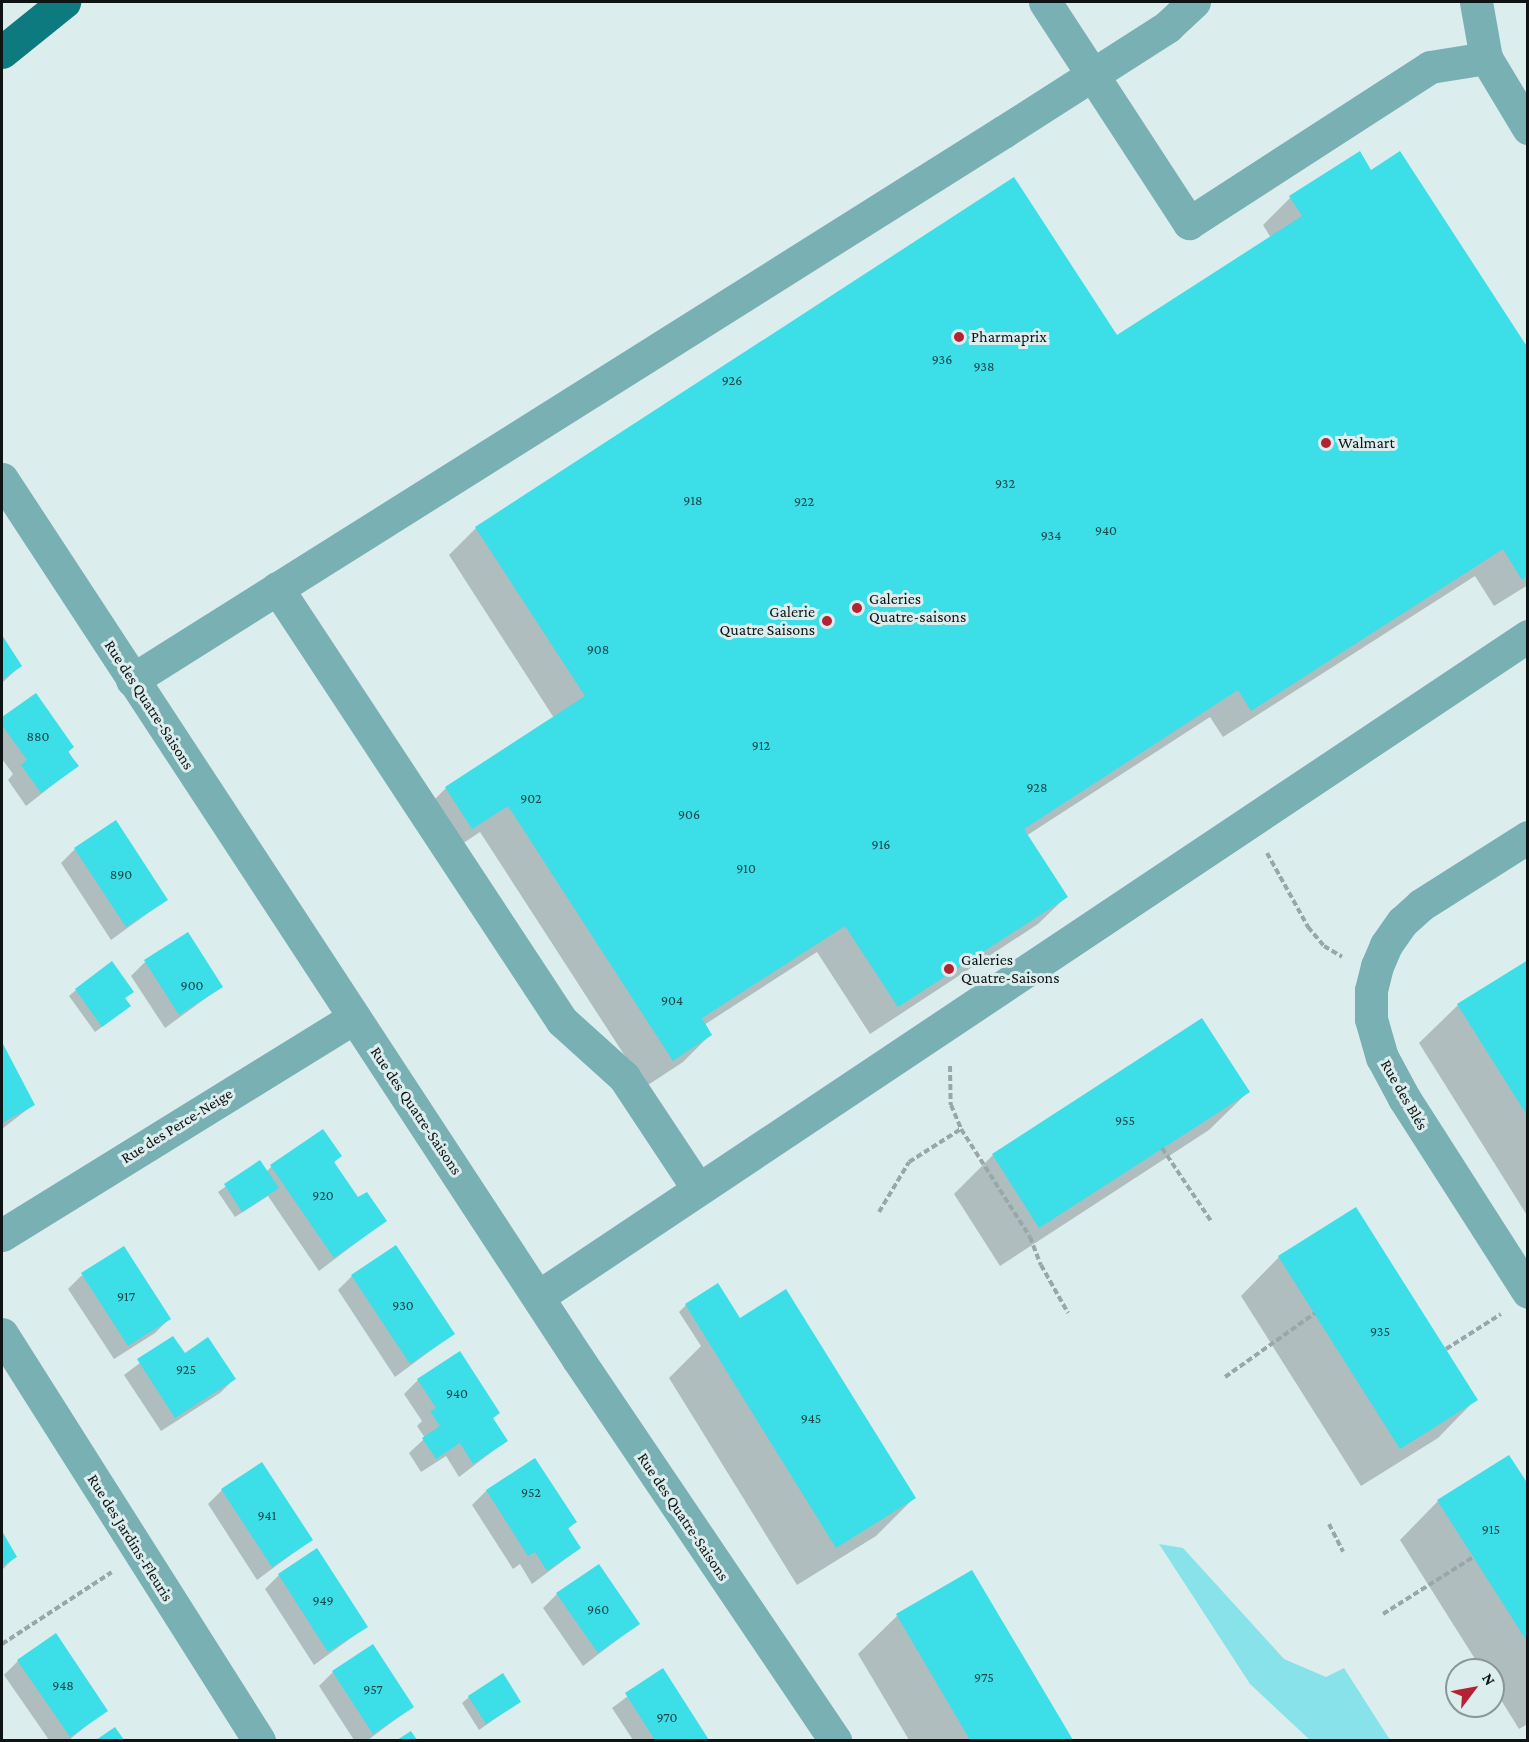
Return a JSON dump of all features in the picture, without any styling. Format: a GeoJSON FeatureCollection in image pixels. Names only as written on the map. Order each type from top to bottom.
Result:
{"type":"FeatureCollection","features":[{"type":"Feature","properties":{"kind":"main road"},"geometry":{"type":"LineString","coordinates":[[2,52],[64,2]]}},
{"type":"Feature","properties":{"kind":"street"},"geometry":{"type":"LineString","coordinates":[[1045,2],[1189,224],[1430,67],[1486,58]]}},
{"type":"Feature","properties":{"kind":"street"},"geometry":{"type":"LineString","coordinates":[[132,680],[1167,27],[1194,2]]}},
{"type":"Feature","properties":{"kind":"street"},"geometry":{"type":"LineString","coordinates":[[1476,2],[1486,58],[1527,128]]}},
{"type":"Feature","properties":{"kind":"street","name":"Rue des Quatre-Saisons"},"geometry":{"type":"LineString","coordinates":[[2,479],[354,1018],[834,1740]]}},
{"type":"Feature","properties":{"kind":"street"},"geometry":{"type":"LineString","coordinates":[[278,588],[562,1021],[624,1077],[698,1190]]}},
{"type":"Feature","properties":{"kind":"street"},"geometry":{"type":"LineString","coordinates":[[538,1296],[1527,636]]}},
{"type":"Feature","properties":{"kind":"street","name":"Rue des Blés"},"geometry":{"type":"LineString","coordinates":[[1518,1300],[1382,1057],[1371,1019],[1371,990],[1377,966],[1391,937],[1421,905],[1527,837]]}},
{"type":"Feature","properties":{"kind":"street","name":"Rue des Perce-Neige"},"geometry":{"type":"LineString","coordinates":[[2,1235],[354,1018]]}},
{"type":"Feature","properties":{"kind":"street","name":"Rue des Jardins-Fleuris"},"geometry":{"type":"LineString","coordinates":[[2,1334],[259,1740]]}},
{"type":"Feature","properties":{"kind":"path"},"geometry":{"type":"LineString","coordinates":[[1250,821],[1291,897],[1324,946],[1343,958],[1377,966]]}},
{"type":"Feature","properties":{"kind":"path"},"geometry":{"type":"LineString","coordinates":[[959,1015],[948,1074],[951,1105],[961,1129],[1030,1237],[1041,1266],[1068,1313]]}},
{"type":"Feature","properties":{"kind":"path"},"geometry":{"type":"LineString","coordinates":[[879,1212],[909,1162],[961,1129]]}},
{"type":"Feature","properties":{"kind":"path"},"geometry":{"type":"LineString","coordinates":[[1162,1148],[1211,1221]]}},
{"type":"Feature","properties":{"kind":"path"},"geometry":{"type":"LineString","coordinates":[[1446,1349],[1518,1300]]}},
{"type":"Feature","properties":{"kind":"path"},"geometry":{"type":"LineString","coordinates":[[1225,1377],[1315,1313]]}},
{"type":"Feature","properties":{"kind":"path"},"geometry":{"type":"LineString","coordinates":[[1329,1524],[1343,1552]]}},
{"type":"Feature","properties":{"kind":"path"},"geometry":{"type":"LineString","coordinates":[[2,1644],[140,1554]]}},
{"type":"Feature","properties":{"kind":"path"},"geometry":{"type":"LineString","coordinates":[[1383,1614],[1473,1557]]}},
{"type":"Feature","properties":{"kind":"shaded area"},"geometry":{"type":"Polygon","coordinates":[[[1159,1544],[1183,1548],[1284,1659],[1326,1677],[1344,1668],[1390,1740],[1310,1740],[1250,1684],[1159,1544]]]}},
{"type":"Feature","properties":{"kind":"building","name":"Galeries Quatre-saisons"},"geometry":{"type":"Polygon","coordinates":[[[1360,151],[1371,170],[1400,151],[1528,348],[1528,576],[1522,580],[1503,549],[1251,711],[1238,690],[1024,829],[1068,897],[898,1007],[845,926],[702,1018],[712,1035],[673,1061],[508,806],[472,829],[445,787],[585,696],[475,527],[1014,177],[1117,335],[1302,216],[1289,196],[1360,151]]]}},
{"type":"Feature","properties":{"kind":"building"},"geometry":{"type":"Polygon","coordinates":[[[2,635],[22,666],[2,680],[2,635]]]}},
{"type":"Feature","properties":{"kind":"building"},"geometry":{"type":"Polygon","coordinates":[[[36,693],[74,747],[68,752],[79,766],[41,793],[21,765],[27,760],[2,725],[2,717],[36,693]]]}},
{"type":"Feature","properties":{"kind":"building"},"geometry":{"type":"Polygon","coordinates":[[[116,820],[168,900],[126,927],[74,848],[116,820]]]}},
{"type":"Feature","properties":{"kind":"building"},"geometry":{"type":"Polygon","coordinates":[[[188,932],[223,987],[179,1015],[144,960],[188,932]]]}},
{"type":"Feature","properties":{"kind":"building"},"geometry":{"type":"Polygon","coordinates":[[[1528,960],[1528,1117],[1457,1004],[1528,960]]]}},
{"type":"Feature","properties":{"kind":"building"},"geometry":{"type":"Polygon","coordinates":[[[112,961],[134,992],[125,998],[131,1006],[102,1027],[75,989],[112,961]]]}},
{"type":"Feature","properties":{"kind":"building"},"geometry":{"type":"Polygon","coordinates":[[[1202,1018],[1250,1092],[1039,1228],[992,1154],[1202,1018]]]}},
{"type":"Feature","properties":{"kind":"building"},"geometry":{"type":"Polygon","coordinates":[[[2,1042],[35,1105],[2,1123],[2,1042]]]}},
{"type":"Feature","properties":{"kind":"building"},"geometry":{"type":"Polygon","coordinates":[[[323,1129],[342,1156],[334,1162],[358,1197],[367,1192],[387,1221],[334,1258],[270,1165],[323,1129]]]}},
{"type":"Feature","properties":{"kind":"building"},"geometry":{"type":"Polygon","coordinates":[[[260,1160],[279,1188],[242,1212],[224,1184],[260,1160]]]}},
{"type":"Feature","properties":{"kind":"building"},"geometry":{"type":"Polygon","coordinates":[[[1356,1207],[1478,1400],[1400,1449],[1278,1256],[1356,1207]]]}},
{"type":"Feature","properties":{"kind":"building"},"geometry":{"type":"Polygon","coordinates":[[[396,1245],[455,1334],[410,1364],[351,1275],[396,1245]]]}},
{"type":"Feature","properties":{"kind":"building"},"geometry":{"type":"Polygon","coordinates":[[[124,1246],[171,1319],[128,1346],[81,1273],[124,1246]]]}},
{"type":"Feature","properties":{"kind":"building"},"geometry":{"type":"Polygon","coordinates":[[[718,1283],[740,1318],[786,1289],[916,1498],[836,1548],[685,1304],[718,1283]]]}},
{"type":"Feature","properties":{"kind":"building"},"geometry":{"type":"Polygon","coordinates":[[[173,1336],[185,1353],[208,1337],[236,1379],[175,1418],[137,1359],[173,1336]]]}},
{"type":"Feature","properties":{"kind":"building"},"geometry":{"type":"Polygon","coordinates":[[[460,1351],[500,1413],[493,1418],[508,1441],[473,1464],[460,1443],[436,1459],[422,1438],[440,1426],[430,1411],[436,1408],[417,1379],[460,1351]]]}},
{"type":"Feature","properties":{"kind":"building"},"geometry":{"type":"Polygon","coordinates":[[[1509,1455],[1528,1484],[1528,1643],[1437,1500],[1509,1455]]]}},
{"type":"Feature","properties":{"kind":"building"},"geometry":{"type":"Polygon","coordinates":[[[535,1458],[577,1522],[568,1528],[581,1548],[547,1571],[535,1552],[528,1556],[486,1490],[535,1458]]]}},
{"type":"Feature","properties":{"kind":"building"},"geometry":{"type":"Polygon","coordinates":[[[262,1462],[313,1540],[272,1567],[221,1489],[262,1462]]]}},
{"type":"Feature","properties":{"kind":"building"},"geometry":{"type":"Polygon","coordinates":[[[2,1531],[17,1557],[2,1566],[2,1531]]]}},
{"type":"Feature","properties":{"kind":"building"},"geometry":{"type":"Polygon","coordinates":[[[317,1548],[368,1627],[328,1652],[278,1574],[317,1548]]]}},
{"type":"Feature","properties":{"kind":"building"},"geometry":{"type":"Polygon","coordinates":[[[599,1564],[640,1624],[598,1653],[556,1593],[599,1564]]]}},
{"type":"Feature","properties":{"kind":"building"},"geometry":{"type":"Polygon","coordinates":[[[972,1570],[1073,1740],[970,1740],[896,1614],[972,1570]]]}},
{"type":"Feature","properties":{"kind":"building"},"geometry":{"type":"Polygon","coordinates":[[[56,1633],[108,1711],[70,1737],[17,1660],[56,1633]]]}},
{"type":"Feature","properties":{"kind":"building"},"geometry":{"type":"Polygon","coordinates":[[[373,1644],[414,1707],[373,1734],[332,1671],[373,1644]]]}},
{"type":"Feature","properties":{"kind":"building"},"geometry":{"type":"Polygon","coordinates":[[[663,1668],[709,1740],[655,1740],[625,1693],[663,1668]]]}},
{"type":"Feature","properties":{"kind":"building"},"geometry":{"type":"Polygon","coordinates":[[[503,1673],[521,1702],[486,1724],[468,1696],[503,1673]]]}},
{"type":"Feature","properties":{"kind":"building"},"geometry":{"type":"Polygon","coordinates":[[[115,1727],[124,1740],[96,1740],[115,1727]]]}},
{"type":"Feature","properties":{"kind":"building"},"geometry":{"type":"Polygon","coordinates":[[[411,1731],[417,1740],[397,1740],[411,1731]]]}},
{"type":"Feature","properties":{"kind":"place","name":"Pharmaprix"},"geometry":{"type":"Point","coordinates":[959,337]}},
{"type":"Feature","properties":{"kind":"place","name":"Walmart"},"geometry":{"type":"Point","coordinates":[1326,443]}},
{"type":"Feature","properties":{"kind":"place","name":"Galeries Quatre-saisons"},"geometry":{"type":"Point","coordinates":[857,608]}},
{"type":"Feature","properties":{"kind":"place","name":"Galerie Quatre Saisons"},"geometry":{"type":"Point","coordinates":[827,621]}},
{"type":"Feature","properties":{"kind":"place","name":"Galeries Quatre-Saisons"},"geometry":{"type":"Point","coordinates":[949,969]}}]}
